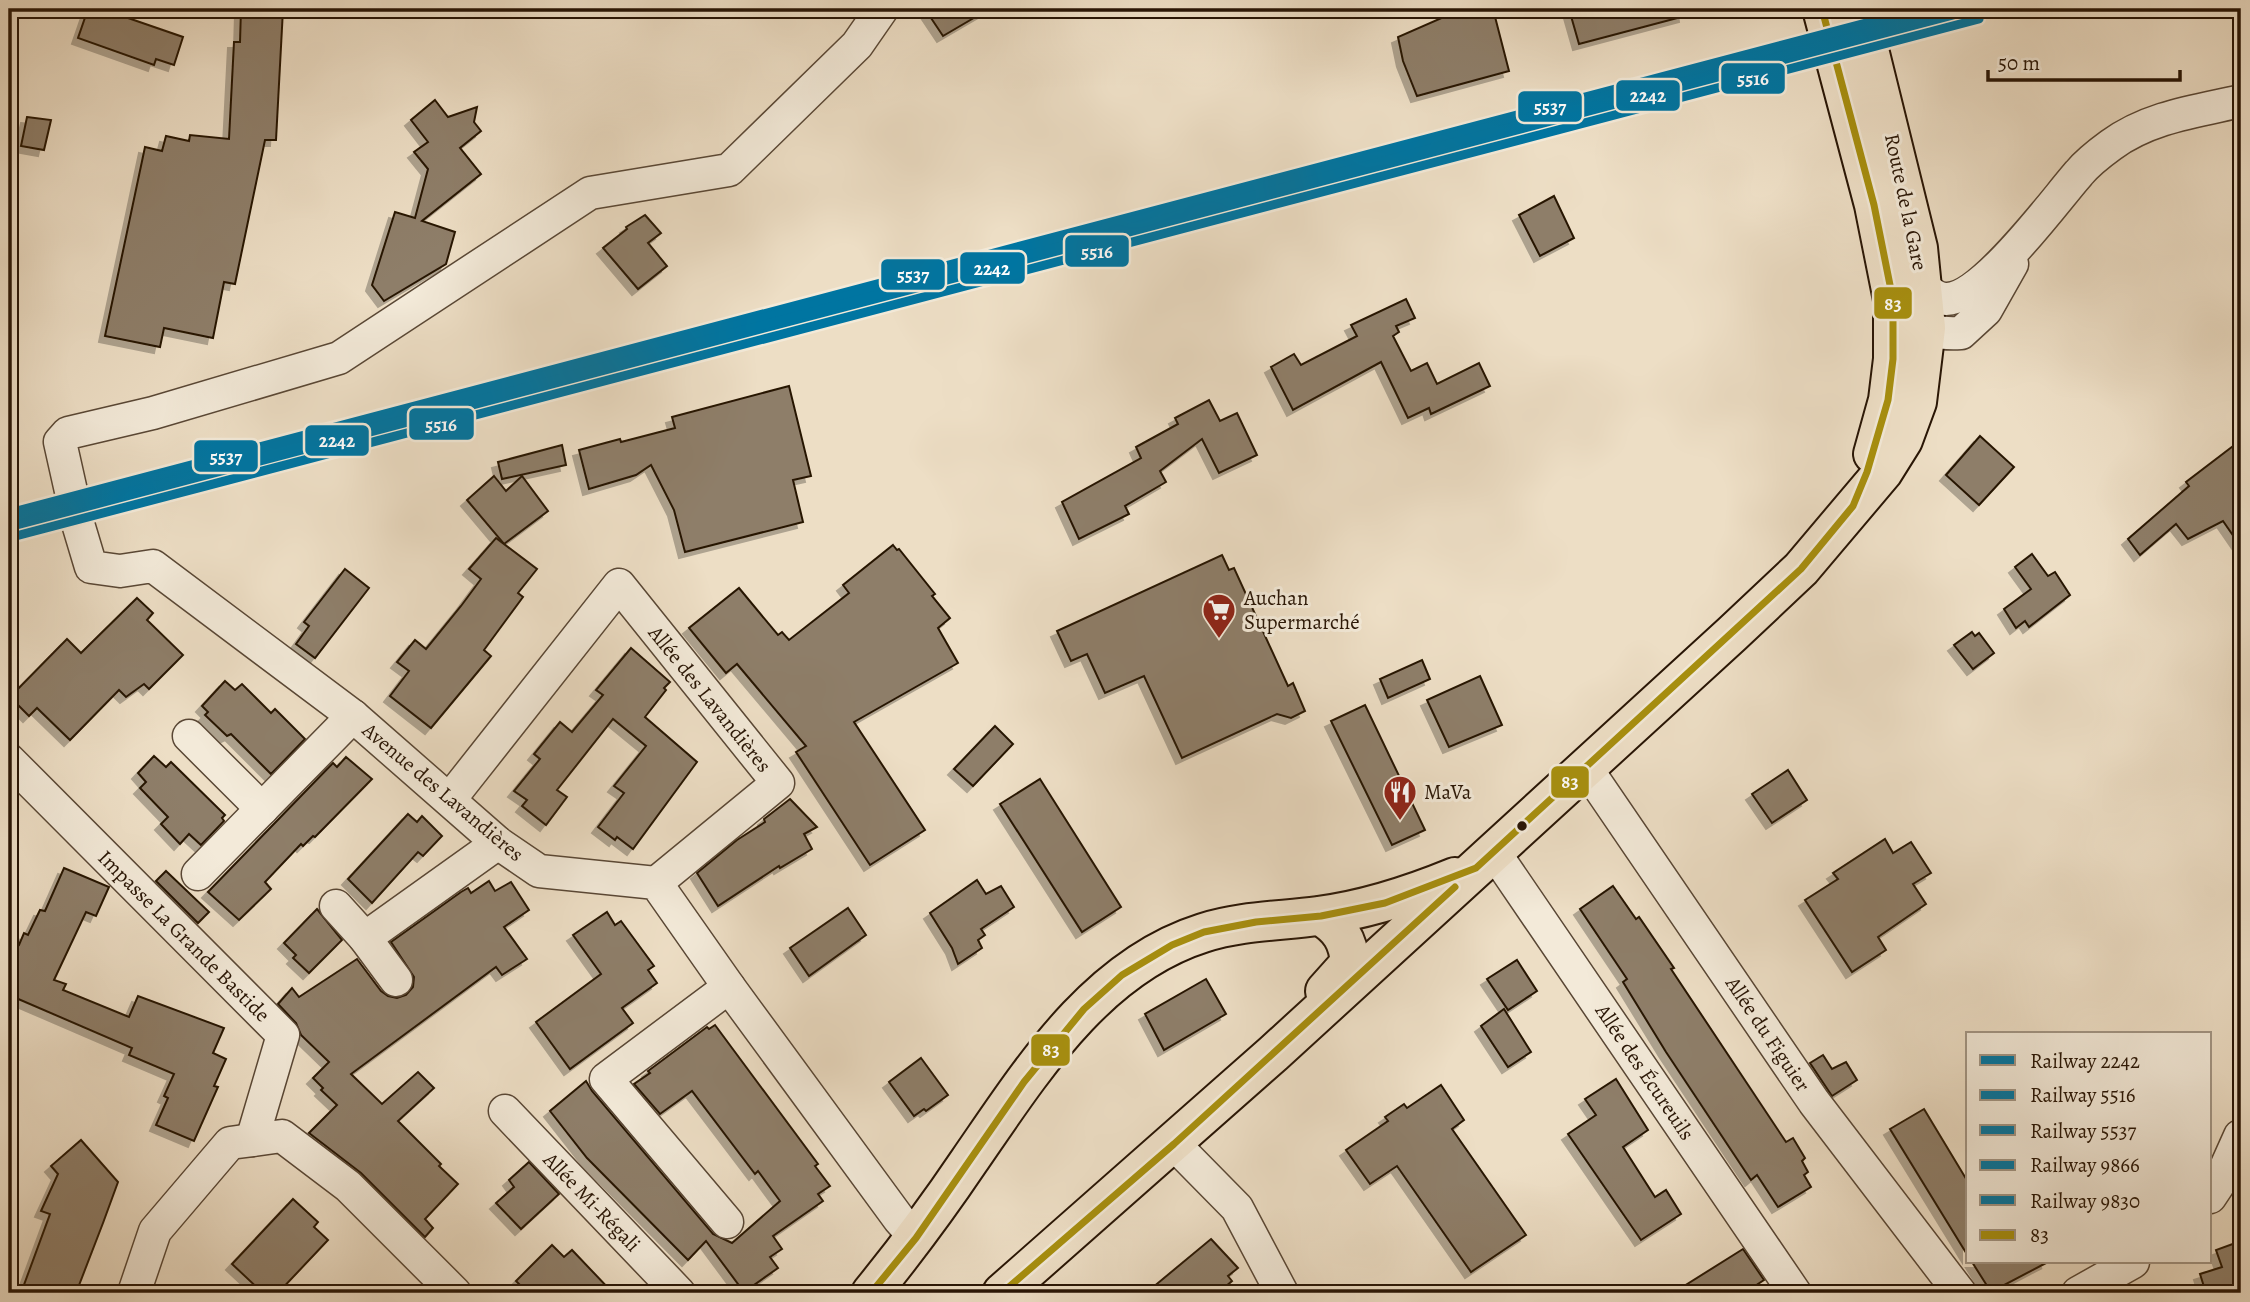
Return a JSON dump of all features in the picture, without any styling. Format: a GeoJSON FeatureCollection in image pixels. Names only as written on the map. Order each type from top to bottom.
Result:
{"type":"FeatureCollection","features":[{"type":"Feature","properties":{"kind":"main road","name":"Route de la Gare"},"geometry":{"type":"LineString","coordinates":[[1822,9],[1874,205],[1892,300],[1929,320]]}},
{"type":"Feature","properties":{"kind":"main road","name":"Route de la Gare"},"geometry":{"type":"LineString","coordinates":[[1002,1293],[1274,1054],[1801,569],[1883,472],[1903,440],[1917,402],[1929,320],[1919,247],[1859,9]]}},
{"type":"Feature","properties":{"kind":"main road","name":"Route de la Gare"},"geometry":{"type":"LineString","coordinates":[[1853,506],[1867,472],[1888,400],[1929,320]]}},
{"type":"Feature","properties":{"kind":"main road","name":"Route de la Gare"},"geometry":{"type":"LineString","coordinates":[[872,1293],[916,1238],[1024,1082],[1084,1009],[1122,975],[1171,945],[1204,932],[1256,922],[1321,916],[1385,903],[1485,860]]}},
{"type":"Feature","properties":{"kind":"main road"},"geometry":{"type":"LineString","coordinates":[[1274,1054],[1279,1038],[1350,963],[1349,947],[1343,935],[1321,916]]}},
{"type":"Feature","properties":{"kind":"main road"},"geometry":{"type":"LineString","coordinates":[[895,1293],[918,1262],[916,1238]]}},
{"type":"Feature","properties":{"kind":"street","name":"Avenue des Lavandières"},"geometry":{"type":"LineString","coordinates":[[656,883],[539,871],[498,843],[353,716],[153,566],[120,571],[91,568],[67,480],[60,442],[68,433],[153,413],[340,358],[590,193],[729,170],[857,45],[882,9]]}},
{"type":"Feature","properties":{"kind":"street"},"geometry":{"type":"LineString","coordinates":[[1929,320],[1993,272],[2081,170],[2113,144],[2159,120],[2241,101]]}},
{"type":"Feature","properties":{"kind":"street","name":"Allée des Lavandières"},"geometry":{"type":"LineString","coordinates":[[450,799],[619,585],[778,783],[656,883]]}},
{"type":"Feature","properties":{"kind":"street"},"geometry":{"type":"LineString","coordinates":[[198,874],[353,716]]}},
{"type":"Feature","properties":{"kind":"street"},"geometry":{"type":"LineString","coordinates":[[189,736],[262,809]]}},
{"type":"Feature","properties":{"kind":"street","name":"Impasse La Grande Bastide"},"geometry":{"type":"LineString","coordinates":[[9,760],[283,1035],[252,1140]]}},
{"type":"Feature","properties":{"kind":"street","name":"Allée du Figuier"},"geometry":{"type":"LineString","coordinates":[[1586,768],[1814,1102],[1960,1293]]}},
{"type":"Feature","properties":{"kind":"street"},"geometry":{"type":"LineString","coordinates":[[365,938],[498,843]]}},
{"type":"Feature","properties":{"kind":"street","name":"Allée des Écureuils"},"geometry":{"type":"LineString","coordinates":[[1485,860],[1795,1293]]}},
{"type":"Feature","properties":{"kind":"street"},"geometry":{"type":"LineString","coordinates":[[656,883],[904,1226],[916,1238]]}},
{"type":"Feature","properties":{"kind":"street"},"geometry":{"type":"LineString","coordinates":[[336,906],[365,938],[396,980]]}},
{"type":"Feature","properties":{"kind":"street"},"geometry":{"type":"LineString","coordinates":[[727,1222],[606,1079],[729,987]]}},
{"type":"Feature","properties":{"kind":"street","name":"Allée Mi-Régali"},"geometry":{"type":"LineString","coordinates":[[505,1111],[679,1293]]}},
{"type":"Feature","properties":{"kind":"street"},"geometry":{"type":"LineString","coordinates":[[134,1293],[155,1231],[230,1143],[282,1136],[348,1186],[455,1293]]}},
{"type":"Feature","properties":{"kind":"street"},"geometry":{"type":"LineString","coordinates":[[2212,1194],[2240,1136]]}},
{"type":"Feature","properties":{"kind":"street"},"geometry":{"type":"LineString","coordinates":[[1174,1144],[1237,1208],[1282,1293]]}},
{"type":"Feature","properties":{"kind":"street"},"geometry":{"type":"LineString","coordinates":[[2078,1293],[2129,1264]]}},
{"type":"Feature","properties":{"kind":"building"},"geometry":{"type":"Polygon","coordinates":[[[88,9],[102,9],[183,37],[174,65],[156,59],[154,65],[78,38],[88,9]]]}},
{"type":"Feature","properties":{"kind":"building"},"geometry":{"type":"Polygon","coordinates":[[[241,9],[283,9],[276,140],[265,140],[235,284],[224,282],[213,338],[164,328],[160,347],[105,336],[145,147],[162,151],[166,136],[189,141],[190,135],[229,139],[234,42],[240,42],[241,9]]]}},
{"type":"Feature","properties":{"kind":"building"},"geometry":{"type":"Polygon","coordinates":[[[925,9],[989,9],[943,36],[925,9]]]}},
{"type":"Feature","properties":{"kind":"building"},"geometry":{"type":"Polygon","coordinates":[[[1462,9],[1493,9],[1509,71],[1417,96],[1403,61],[1398,37],[1462,9]]]}},
{"type":"Feature","properties":{"kind":"building"},"geometry":{"type":"Polygon","coordinates":[[[1569,9],[1684,9],[1685,16],[1579,44],[1569,9]]]}},
{"type":"Feature","properties":{"kind":"building"},"geometry":{"type":"Polygon","coordinates":[[[435,100],[448,117],[477,107],[474,122],[481,131],[460,148],[481,174],[422,221],[455,232],[446,264],[384,301],[372,285],[395,212],[415,218],[428,169],[414,152],[428,142],[411,120],[435,100]]]}},
{"type":"Feature","properties":{"kind":"building"},"geometry":{"type":"Polygon","coordinates":[[[27,117],[51,120],[44,150],[21,146],[27,117]]]}},
{"type":"Feature","properties":{"kind":"building"},"geometry":{"type":"Polygon","coordinates":[[[1554,196],[1574,238],[1540,256],[1519,215],[1554,196]]]}},
{"type":"Feature","properties":{"kind":"building"},"geometry":{"type":"Polygon","coordinates":[[[645,215],[661,233],[648,243],[667,266],[638,289],[603,248],[627,229],[626,227],[645,215]]]}},
{"type":"Feature","properties":{"kind":"building"},"geometry":{"type":"Polygon","coordinates":[[[1406,299],[1415,318],[1396,326],[1399,332],[1393,336],[1411,371],[1427,363],[1437,384],[1479,363],[1490,386],[1431,414],[1429,408],[1408,418],[1381,362],[1293,410],[1271,367],[1294,354],[1301,365],[1357,336],[1351,325],[1406,299]]]}},
{"type":"Feature","properties":{"kind":"building"},"geometry":{"type":"Polygon","coordinates":[[[789,386],[811,476],[793,480],[803,522],[685,552],[674,510],[651,465],[636,475],[589,489],[579,450],[675,428],[672,417],[789,386]]]}},
{"type":"Feature","properties":{"kind":"building"},"geometry":{"type":"Polygon","coordinates":[[[1209,400],[1220,421],[1237,413],[1257,455],[1219,473],[1202,439],[1160,471],[1166,482],[1125,506],[1129,514],[1079,539],[1062,502],[1141,458],[1136,447],[1178,424],[1175,418],[1209,400]]]}},
{"type":"Feature","properties":{"kind":"building"},"geometry":{"type":"Polygon","coordinates":[[[1980,436],[2014,467],[1979,505],[1946,475],[1980,436]]]}},
{"type":"Feature","properties":{"kind":"building"},"geometry":{"type":"Polygon","coordinates":[[[2241,440],[2241,547],[2223,521],[2188,539],[2176,524],[2140,555],[2128,539],[2189,486],[2186,482],[2241,440]]]}},
{"type":"Feature","properties":{"kind":"building"},"geometry":{"type":"Polygon","coordinates":[[[562,445],[566,465],[502,479],[498,462],[562,445]]]}},
{"type":"Feature","properties":{"kind":"building"},"geometry":{"type":"Polygon","coordinates":[[[494,476],[506,491],[522,476],[548,511],[504,544],[467,500],[494,476]]]}},
{"type":"Feature","properties":{"kind":"building"},"geometry":{"type":"Polygon","coordinates":[[[496,538],[537,569],[518,593],[523,597],[484,650],[491,656],[431,728],[390,696],[409,671],[397,662],[415,640],[426,649],[461,606],[481,579],[469,569],[496,538]]]}},
{"type":"Feature","properties":{"kind":"building"},"geometry":{"type":"Polygon","coordinates":[[[893,545],[935,594],[932,596],[950,618],[938,628],[958,663],[854,722],[925,830],[870,865],[796,752],[806,746],[737,664],[726,673],[689,628],[739,588],[778,635],[782,632],[789,640],[849,593],[843,585],[893,545]]]}},
{"type":"Feature","properties":{"kind":"building"},"geometry":{"type":"Polygon","coordinates":[[[2032,554],[2048,576],[2055,572],[2070,595],[2029,627],[2025,621],[2016,628],[2004,609],[2031,589],[2015,567],[2032,554]]]}},
{"type":"Feature","properties":{"kind":"building"},"geometry":{"type":"Polygon","coordinates":[[[1222,555],[1229,570],[1234,568],[1288,686],[1293,683],[1305,711],[1291,718],[1277,714],[1182,758],[1144,676],[1105,693],[1087,654],[1071,661],[1057,631],[1222,555]]]}},
{"type":"Feature","properties":{"kind":"building"},"geometry":{"type":"Polygon","coordinates":[[[345,569],[369,588],[315,658],[296,644],[309,626],[304,622],[345,569]]]}},
{"type":"Feature","properties":{"kind":"building"},"geometry":{"type":"Polygon","coordinates":[[[137,598],[153,613],[147,620],[183,655],[149,689],[144,684],[126,697],[119,690],[70,740],[37,708],[29,716],[10,697],[67,639],[81,653],[137,598]]]}},
{"type":"Feature","properties":{"kind":"building"},"geometry":{"type":"Polygon","coordinates":[[[1972,632],[1975,636],[1979,633],[1994,653],[1973,669],[1954,645],[1972,632]]]}},
{"type":"Feature","properties":{"kind":"building"},"geometry":{"type":"Polygon","coordinates":[[[631,648],[670,682],[645,717],[697,762],[633,849],[598,827],[624,793],[614,786],[646,746],[613,719],[557,790],[567,797],[546,825],[522,806],[527,800],[514,791],[540,759],[534,754],[560,722],[572,732],[603,695],[596,690],[631,648]]]}},
{"type":"Feature","properties":{"kind":"building"},"geometry":{"type":"Polygon","coordinates":[[[1422,660],[1430,679],[1388,698],[1380,679],[1422,660]]]}},
{"type":"Feature","properties":{"kind":"building"},"geometry":{"type":"Polygon","coordinates":[[[1480,676],[1502,725],[1449,747],[1427,700],[1480,676]]]}},
{"type":"Feature","properties":{"kind":"building"},"geometry":{"type":"Polygon","coordinates":[[[225,681],[235,690],[242,684],[271,713],[275,709],[305,739],[271,774],[231,734],[227,736],[205,715],[208,712],[202,706],[225,681]]]}},
{"type":"Feature","properties":{"kind":"building"},"geometry":{"type":"Polygon","coordinates":[[[1365,705],[1425,830],[1392,845],[1331,721],[1365,705]]]}},
{"type":"Feature","properties":{"kind":"building"},"geometry":{"type":"Polygon","coordinates":[[[995,726],[1013,744],[973,786],[954,769],[995,726]]]}},
{"type":"Feature","properties":{"kind":"building"},"geometry":{"type":"Polygon","coordinates":[[[154,756],[166,767],[171,762],[225,815],[222,818],[224,821],[201,845],[189,834],[180,844],[161,824],[168,817],[140,788],[146,782],[138,773],[154,756]]]}},
{"type":"Feature","properties":{"kind":"building"},"geometry":{"type":"Polygon","coordinates":[[[346,757],[372,779],[315,837],[303,846],[301,844],[265,882],[271,889],[239,920],[208,892],[333,763],[337,767],[346,757]]]}},
{"type":"Feature","properties":{"kind":"building"},"geometry":{"type":"Polygon","coordinates":[[[1788,770],[1807,800],[1772,823],[1752,794],[1788,770]]]}},
{"type":"Feature","properties":{"kind":"building"},"geometry":{"type":"Polygon","coordinates":[[[1040,779],[1121,907],[1082,932],[1000,804],[1040,779]]]}},
{"type":"Feature","properties":{"kind":"building"},"geometry":{"type":"Polygon","coordinates":[[[790,799],[817,827],[804,834],[812,849],[780,868],[779,866],[718,906],[697,873],[737,840],[765,822],[764,819],[790,799]]]}},
{"type":"Feature","properties":{"kind":"building"},"geometry":{"type":"Polygon","coordinates":[[[408,814],[417,822],[422,816],[442,836],[423,856],[418,852],[372,903],[348,879],[408,814]]]}},
{"type":"Feature","properties":{"kind":"building"},"geometry":{"type":"Polygon","coordinates":[[[1885,839],[1893,853],[1911,842],[1931,873],[1913,884],[1926,904],[1878,937],[1886,950],[1852,972],[1805,900],[1838,879],[1833,873],[1885,839]]]}},
{"type":"Feature","properties":{"kind":"building"},"geometry":{"type":"Polygon","coordinates":[[[64,868],[109,887],[96,916],[86,912],[54,980],[66,984],[63,990],[129,1017],[138,996],[224,1028],[213,1053],[226,1059],[214,1086],[218,1087],[194,1141],[156,1125],[168,1098],[164,1096],[174,1074],[129,1055],[132,1048],[9,995],[9,941],[19,945],[24,933],[28,935],[40,910],[45,911],[64,868]]]}},
{"type":"Feature","properties":{"kind":"building"},"geometry":{"type":"Polygon","coordinates":[[[166,871],[209,912],[198,923],[156,881],[166,871]]]}},
{"type":"Feature","properties":{"kind":"building"},"geometry":{"type":"Polygon","coordinates":[[[977,880],[986,894],[1001,886],[1014,907],[981,929],[985,935],[978,940],[982,948],[958,964],[952,948],[930,913],[977,880]]]}},
{"type":"Feature","properties":{"kind":"building"},"geometry":{"type":"Polygon","coordinates":[[[489,881],[495,891],[511,882],[529,910],[504,927],[527,959],[502,975],[496,967],[351,1074],[382,1104],[418,1072],[434,1088],[398,1121],[458,1184],[425,1219],[433,1228],[425,1237],[361,1173],[309,1133],[337,1105],[313,1078],[329,1062],[301,1035],[296,1023],[278,1004],[292,988],[299,997],[357,959],[381,991],[397,998],[406,995],[413,987],[414,977],[391,942],[461,892],[468,888],[471,893],[489,881]]]}},
{"type":"Feature","properties":{"kind":"building"},"geometry":{"type":"Polygon","coordinates":[[[1613,886],[1636,919],[1639,917],[1674,968],[1671,969],[1786,1142],[1793,1138],[1805,1158],[1802,1161],[1808,1172],[1804,1175],[1811,1187],[1778,1207],[1757,1175],[1751,1180],[1666,1052],[1623,982],[1627,979],[1580,909],[1613,886]]]}},
{"type":"Feature","properties":{"kind":"building"},"geometry":{"type":"Polygon","coordinates":[[[848,908],[866,935],[809,976],[790,948],[848,908]]]}},
{"type":"Feature","properties":{"kind":"building"},"geometry":{"type":"Polygon","coordinates":[[[317,909],[342,940],[309,973],[293,958],[296,955],[284,943],[317,909]]]}},
{"type":"Feature","properties":{"kind":"building"},"geometry":{"type":"Polygon","coordinates":[[[607,912],[615,925],[621,921],[654,966],[648,970],[657,983],[622,1008],[633,1023],[570,1069],[536,1022],[601,974],[573,935],[607,912]]]}},
{"type":"Feature","properties":{"kind":"building"},"geometry":{"type":"Polygon","coordinates":[[[1517,960],[1537,991],[1508,1010],[1487,979],[1517,960]]]}},
{"type":"Feature","properties":{"kind":"building"},"geometry":{"type":"Polygon","coordinates":[[[1206,979],[1226,1014],[1164,1050],[1145,1014],[1206,979]]]}},
{"type":"Feature","properties":{"kind":"building"},"geometry":{"type":"Polygon","coordinates":[[[1504,1009],[1531,1052],[1508,1067],[1481,1026],[1504,1009]]]}},
{"type":"Feature","properties":{"kind":"building"},"geometry":{"type":"Polygon","coordinates":[[[715,1025],[818,1164],[815,1166],[830,1186],[818,1194],[823,1201],[773,1236],[782,1249],[770,1257],[778,1268],[744,1292],[706,1241],[688,1260],[587,1158],[550,1111],[586,1081],[713,1234],[732,1243],[780,1201],[758,1171],[755,1174],[692,1091],[660,1114],[634,1084],[707,1027],[709,1029],[715,1025]]]}},
{"type":"Feature","properties":{"kind":"building"},"geometry":{"type":"Polygon","coordinates":[[[1823,1055],[1832,1069],[1846,1062],[1857,1080],[1832,1096],[1810,1063],[1823,1055]]]}},
{"type":"Feature","properties":{"kind":"building"},"geometry":{"type":"Polygon","coordinates":[[[921,1058],[948,1095],[914,1116],[889,1082],[921,1058]]]}},
{"type":"Feature","properties":{"kind":"building"},"geometry":{"type":"Polygon","coordinates":[[[1616,1079],[1648,1130],[1623,1147],[1655,1197],[1666,1190],[1681,1214],[1641,1240],[1568,1134],[1596,1115],[1585,1099],[1616,1079]]]}},
{"type":"Feature","properties":{"kind":"building"},"geometry":{"type":"Polygon","coordinates":[[[1441,1085],[1464,1120],[1452,1129],[1526,1235],[1471,1272],[1397,1166],[1370,1184],[1346,1150],[1388,1121],[1385,1117],[1404,1104],[1407,1108],[1441,1085]]]}},
{"type":"Feature","properties":{"kind":"building"},"geometry":{"type":"Polygon","coordinates":[[[1924,1109],[1966,1179],[1966,1253],[1890,1129],[1924,1109]]]}},
{"type":"Feature","properties":{"kind":"building"},"geometry":{"type":"Polygon","coordinates":[[[81,1140],[118,1182],[76,1293],[21,1293],[50,1214],[41,1211],[58,1174],[51,1166],[81,1140]]]}},
{"type":"Feature","properties":{"kind":"building"},"geometry":{"type":"Polygon","coordinates":[[[529,1162],[559,1194],[521,1229],[496,1203],[514,1187],[509,1180],[529,1162]]]}},
{"type":"Feature","properties":{"kind":"building"},"geometry":{"type":"Polygon","coordinates":[[[293,1199],[318,1222],[314,1227],[328,1240],[278,1293],[263,1293],[232,1264],[293,1199]]]}},
{"type":"Feature","properties":{"kind":"building"},"geometry":{"type":"Polygon","coordinates":[[[1211,1239],[1238,1268],[1228,1276],[1232,1281],[1218,1293],[1146,1293],[1211,1239]]]}},
{"type":"Feature","properties":{"kind":"building"},"geometry":{"type":"Polygon","coordinates":[[[2241,1241],[2241,1293],[2206,1293],[2200,1274],[2222,1267],[2216,1250],[2241,1241]]]}},
{"type":"Feature","properties":{"kind":"building"},"geometry":{"type":"Polygon","coordinates":[[[552,1245],[564,1257],[572,1250],[613,1293],[528,1293],[516,1281],[552,1245]]]}},
{"type":"Feature","properties":{"kind":"building"},"geometry":{"type":"Polygon","coordinates":[[[1743,1249],[1764,1280],[1755,1286],[1761,1293],[1673,1293],[1743,1249]]]}},
{"type":"Feature","properties":{"kind":"building"},"geometry":{"type":"Polygon","coordinates":[[[1973,1264],[2044,1264],[1991,1292],[1973,1264]]]}},
{"type":"Feature","properties":{"kind":"rail line","name":"5537"},"geometry":{"type":"LineString","coordinates":[[9,513],[1919,9]]}},
{"type":"Feature","properties":{"kind":"rail line","name":"9866"},"geometry":{"type":"LineString","coordinates":[[9,516],[1936,9]]}},
{"type":"Feature","properties":{"kind":"rail line","name":"2242"},"geometry":{"type":"LineString","coordinates":[[9,527],[1976,9]]}},
{"type":"Feature","properties":{"kind":"rail line","name":"9830"},"geometry":{"type":"LineString","coordinates":[[12,523],[1922,19]]}},
{"type":"Feature","properties":{"kind":"rail line","name":"5516"},"geometry":{"type":"LineString","coordinates":[[12,537],[1979,19]]}},
{"type":"Feature","properties":{"kind":"transit line","name":"83"},"geometry":{"type":"LineString","coordinates":[[871,1293],[916,1238],[1024,1082],[1084,1009],[1122,975],[1172,945],[1204,932],[1256,922],[1321,916],[1385,903],[1476,868],[1801,569],[1853,506],[1867,472],[1888,400],[1893,359],[1893,300],[1874,205],[1822,9]]}},
{"type":"Feature","properties":{"kind":"transit line","name":"83"},"geometry":{"type":"LineString","coordinates":[[1002,1293],[1174,1144],[1455,887]]}},
{"type":"Feature","properties":{"kind":"place","name":"Auchan Supermarché"},"geometry":{"type":"Point","coordinates":[1219,640]}},
{"type":"Feature","properties":{"kind":"place","name":"MaVa"},"geometry":{"type":"Point","coordinates":[1400,822]}}]}
